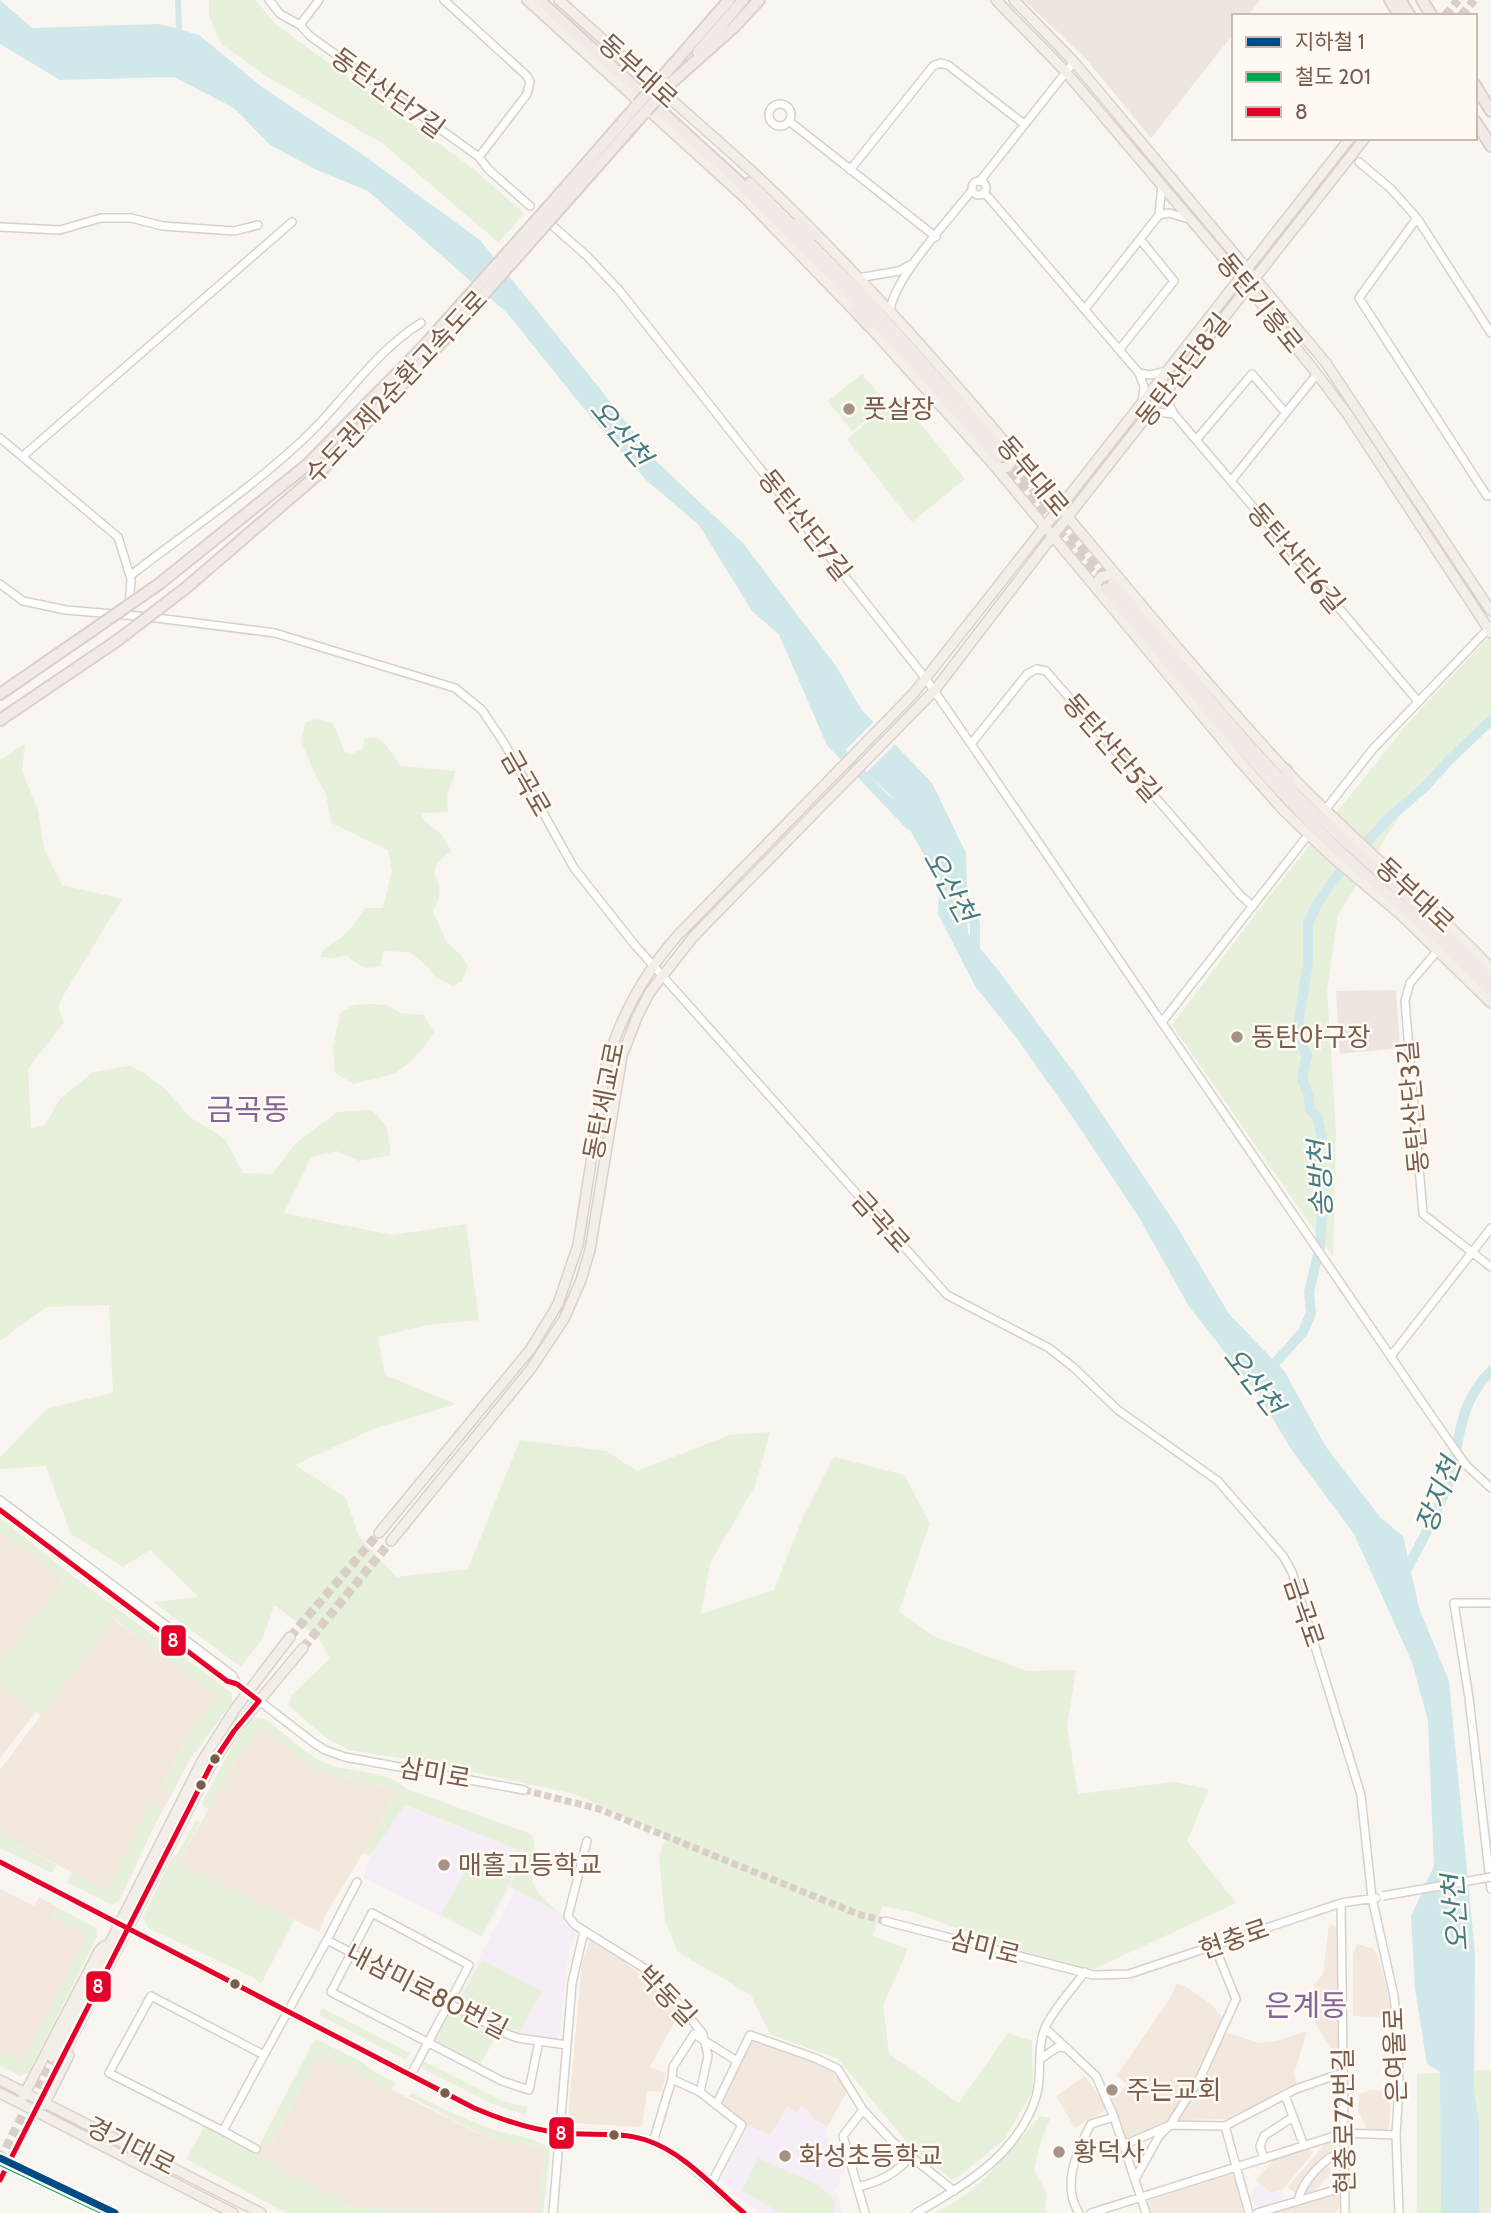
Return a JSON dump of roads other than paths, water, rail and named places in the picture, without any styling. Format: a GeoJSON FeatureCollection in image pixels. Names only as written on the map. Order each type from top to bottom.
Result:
{"type":"FeatureCollection","features":[{"type":"Feature","properties":{"kind":"highway","name":"동부대로"},"geometry":{"type":"LineString","coordinates":[[539,0],[763,206],[1002,457]]}},
{"type":"Feature","properties":{"kind":"highway","name":"동부대로"},"geometry":{"type":"LineString","coordinates":[[549,0],[780,210],[884,318],[1002,457]]}},
{"type":"Feature","properties":{"kind":"highway","name":"수도권제2순환고속도로"},"geometry":{"type":"LineString","coordinates":[[667,80],[729,0]]}},
{"type":"Feature","properties":{"kind":"highway","name":"수도권제2순환고속도로"},"geometry":{"type":"LineString","coordinates":[[0,720],[118,640],[187,587],[317,475],[667,80],[743,0]]}},
{"type":"Feature","properties":{"kind":"highway"},"geometry":{"type":"LineString","coordinates":[[667,80],[734,27],[759,0]]}},
{"type":"Feature","properties":{"kind":"highway"},"geometry":{"type":"LineString","coordinates":[[1477,88],[1491,111]]}},
{"type":"Feature","properties":{"kind":"highway"},"geometry":{"type":"LineString","coordinates":[[1477,124],[1491,146]]}},
{"type":"Feature","properties":{"kind":"highway"},"geometry":{"type":"LineString","coordinates":[[763,206],[802,255],[843,295],[868,325]]}},
{"type":"Feature","properties":{"kind":"highway"},"geometry":{"type":"LineString","coordinates":[[780,210],[816,235]]}},
{"type":"Feature","properties":{"kind":"highway","name":"수도권제2순환고속도로"},"geometry":{"type":"LineString","coordinates":[[0,694],[159,584],[307,465],[427,351]]}},
{"type":"Feature","properties":{"kind":"highway","name":"동부대로"},"geometry":{"type":"LineString","coordinates":[[1107,584],[1339,845]]}},
{"type":"Feature","properties":{"kind":"highway","name":"동부대로"},"geometry":{"type":"LineString","coordinates":[[1107,584],[1265,774],[1339,845],[1433,922],[1491,980]]}},
{"type":"Feature","properties":{"kind":"highway"},"geometry":{"type":"LineString","coordinates":[[1286,770],[1292,791]]}},
{"type":"Feature","properties":{"kind":"highway"},"geometry":{"type":"LineString","coordinates":[[1283,810],[1290,810],[1325,843],[1339,845]]}},
{"type":"Feature","properties":{"kind":"highway","name":"동부대로"},"geometry":{"type":"LineString","coordinates":[[1359,862],[1491,992]]}},
{"type":"Feature","properties":{"kind":"main road","name":"동부대로"},"geometry":{"type":"LineString","coordinates":[[527,0],[746,199],[868,325],[1002,457],[1059,508],[1107,584],[1238,759],[1283,810],[1308,835],[1339,845],[1468,944],[1491,968]]}},
{"type":"Feature","properties":{"kind":"main road","name":"동탄기흥로"},"geometry":{"type":"LineString","coordinates":[[996,0],[1065,71],[1241,278],[1317,373],[1348,415],[1490,629]]}},
{"type":"Feature","properties":{"kind":"main road","name":"동탄기흥로"},"geometry":{"type":"LineString","coordinates":[[1014,0],[1074,62],[1340,381],[1491,611]]}},
{"type":"Feature","properties":{"kind":"main road","name":"동부대로"},"geometry":{"type":"LineString","coordinates":[[562,2],[756,176],[890,311],[1002,457],[1045,526],[1218,696],[1325,810],[1339,845]]}},
{"type":"Feature","properties":{"kind":"main road","name":"동탄산단8길"},"geometry":{"type":"LineString","coordinates":[[1045,526],[1348,140]]}},
{"type":"Feature","properties":{"kind":"main road","name":"동탄산단8길"},"geometry":{"type":"LineString","coordinates":[[1053,535],[1363,140]]}},
{"type":"Feature","properties":{"kind":"main road"},"geometry":{"type":"LineString","coordinates":[[926,679],[1045,526]]}},
{"type":"Feature","properties":{"kind":"main road"},"geometry":{"type":"LineString","coordinates":[[934,691],[1053,535]]}},
{"type":"Feature","properties":{"kind":"main road","name":"동탄세교로"},"geometry":{"type":"LineString","coordinates":[[379,1533],[530,1350],[558,1304],[580,1236],[606,1067],[625,1012],[653,965],[679,934],[926,679]]}},
{"type":"Feature","properties":{"kind":"main road","name":"동탄세교로"},"geometry":{"type":"LineString","coordinates":[[391,1541],[530,1370],[565,1319],[581,1280],[592,1241],[622,1056],[643,1004],[662,975],[693,937],[934,691]]}},
{"type":"Feature","properties":{"kind":"main road","name":"동부대로"},"geometry":{"type":"LineString","coordinates":[[1359,862],[1491,1003]]}},
{"type":"Feature","properties":{"kind":"main road"},"geometry":{"type":"LineString","coordinates":[[56,2059],[202,1761],[247,1692],[290,1637]]}},
{"type":"Feature","properties":{"kind":"main road"},"geometry":{"type":"LineString","coordinates":[[123,1926],[210,1767],[234,1731],[303,1648]]}},
{"type":"Feature","properties":{"kind":"main road"},"geometry":{"type":"LineString","coordinates":[[20,2102],[99,1951],[115,1942]]}},
{"type":"Feature","properties":{"kind":"main road"},"geometry":{"type":"LineString","coordinates":[[40,2113],[118,1958],[115,1942]]}},
{"type":"Feature","properties":{"kind":"main road","name":"경기대로"},"geometry":{"type":"LineString","coordinates":[[0,2080],[261,2213]]}},
{"type":"Feature","properties":{"kind":"main road","name":"경기대로"},"geometry":{"type":"LineString","coordinates":[[0,2093],[233,2213]]}},
{"type":"Feature","properties":{"kind":"street","name":"동탄산단7길"},"geometry":{"type":"LineString","coordinates":[[268,0],[280,15],[300,25],[310,36],[480,157],[488,169],[530,206]]}},
{"type":"Feature","properties":{"kind":"street"},"geometry":{"type":"LineString","coordinates":[[300,25],[319,0]]}},
{"type":"Feature","properties":{"kind":"street"},"geometry":{"type":"LineString","coordinates":[[444,0],[527,76],[530,82],[527,94],[480,157]]}},
{"type":"Feature","properties":{"kind":"street"},"geometry":{"type":"LineString","coordinates":[[890,311],[891,300],[916,261],[972,190],[974,183],[979,181],[1074,62]]}},
{"type":"Feature","properties":{"kind":"street"},"geometry":{"type":"LineString","coordinates":[[850,170],[933,66],[940,63],[948,65],[1024,124]]}},
{"type":"Feature","properties":{"kind":"street"},"geometry":{"type":"LineString","coordinates":[[789,121],[936,237]]}},
{"type":"Feature","properties":{"kind":"street"},"geometry":{"type":"LineString","coordinates":[[1359,162],[1391,189],[1417,218],[1491,334]]}},
{"type":"Feature","properties":{"kind":"street"},"geometry":{"type":"LineString","coordinates":[[972,190],[978,195],[984,192],[986,186],[979,181]]}},
{"type":"Feature","properties":{"kind":"street"},"geometry":{"type":"LineString","coordinates":[[1085,309],[1159,215],[1161,185]]}},
{"type":"Feature","properties":{"kind":"street"},"geometry":{"type":"LineString","coordinates":[[984,192],[1139,373],[1144,387],[1142,403]]}},
{"type":"Feature","properties":{"kind":"street"},"geometry":{"type":"LineString","coordinates":[[1159,215],[1170,212],[1189,219]]}},
{"type":"Feature","properties":{"kind":"street"},"geometry":{"type":"LineString","coordinates":[[0,228],[60,230],[101,218],[131,218],[163,226],[234,231],[258,225]]}},
{"type":"Feature","properties":{"kind":"street"},"geometry":{"type":"LineString","coordinates":[[1417,218],[1359,298],[1487,496],[1491,496]]}},
{"type":"Feature","properties":{"kind":"street"},"geometry":{"type":"LineString","coordinates":[[23,456],[292,222]]}},
{"type":"Feature","properties":{"kind":"street","name":"동탄산단7길"},"geometry":{"type":"LineString","coordinates":[[554,227],[587,256],[618,290],[934,691]]}},
{"type":"Feature","properties":{"kind":"street"},"geometry":{"type":"LineString","coordinates":[[1119,350],[1174,281],[1140,239]]}},
{"type":"Feature","properties":{"kind":"street"},"geometry":{"type":"LineString","coordinates":[[858,278],[899,271],[916,261]]}},
{"type":"Feature","properties":{"kind":"street"},"geometry":{"type":"LineString","coordinates":[[130,576],[238,493],[310,433],[396,341],[421,323]]}},
{"type":"Feature","properties":{"kind":"street"},"geometry":{"type":"LineString","coordinates":[[1139,373],[1150,375],[1168,370]]}},
{"type":"Feature","properties":{"kind":"street"},"geometry":{"type":"LineString","coordinates":[[1231,481],[1317,373]]}},
{"type":"Feature","properties":{"kind":"street"},"geometry":{"type":"LineString","coordinates":[[1196,440],[1252,374],[1283,410]]}},
{"type":"Feature","properties":{"kind":"street"},"geometry":{"type":"LineString","coordinates":[[1168,389],[1174,414]]}},
{"type":"Feature","properties":{"kind":"street"},"geometry":{"type":"LineString","coordinates":[[1143,420],[1157,412],[1174,414]]}},
{"type":"Feature","properties":{"kind":"street","name":"동탄산단6길"},"geometry":{"type":"LineString","coordinates":[[1174,414],[1417,700]]}},
{"type":"Feature","properties":{"kind":"street"},"geometry":{"type":"LineString","coordinates":[[0,438],[118,537],[130,576],[128,615]]}},
{"type":"Feature","properties":{"kind":"street","name":"금곡로"},"geometry":{"type":"LineString","coordinates":[[0,584],[23,601],[66,610],[266,631],[454,688],[482,710],[504,743],[574,868],[653,965],[947,1295],[1049,1348],[1065,1360],[1118,1410],[1218,1481],[1283,1556],[1292,1572],[1360,1787],[1372,1898]]}},
{"type":"Feature","properties":{"kind":"street"},"geometry":{"type":"LineString","coordinates":[[1325,810],[1373,749],[1417,700],[1490,629]]}},
{"type":"Feature","properties":{"kind":"street","name":"동탄산단5길"},"geometry":{"type":"LineString","coordinates":[[971,744],[1027,674],[1037,669],[1046,671],[1241,896],[1253,906]]}},
{"type":"Feature","properties":{"kind":"street"},"geometry":{"type":"LineString","coordinates":[[934,691],[1435,1422],[1466,1465],[1491,1488]]}},
{"type":"Feature","properties":{"kind":"street"},"geometry":{"type":"LineString","coordinates":[[1162,1022],[1308,835]]}},
{"type":"Feature","properties":{"kind":"street","name":"동탄산단3길"},"geometry":{"type":"LineString","coordinates":[[1439,949],[1410,983],[1405,1001],[1423,1214],[1491,1267]]}},
{"type":"Feature","properties":{"kind":"street"},"geometry":{"type":"LineString","coordinates":[[1391,1356],[1491,1228]]}},
{"type":"Feature","properties":{"kind":"street"},"geometry":{"type":"LineString","coordinates":[[0,1500],[232,1675],[237,1684]]}},
{"type":"Feature","properties":{"kind":"street"},"geometry":{"type":"LineString","coordinates":[[0,1510],[227,1681],[237,1684],[259,1701]]}},
{"type":"Feature","properties":{"kind":"street"},"geometry":{"type":"LineString","coordinates":[[1491,1603],[1454,1603],[1471,1710],[1491,1889]]}},
{"type":"Feature","properties":{"kind":"street","name":"삼미로"},"geometry":{"type":"LineString","coordinates":[[259,1701],[325,1750],[345,1757],[524,1790]]}},
{"type":"Feature","properties":{"kind":"street"},"geometry":{"type":"LineString","coordinates":[[553,2213],[575,1966],[584,1931],[568,1916],[587,1841]]}},
{"type":"Feature","properties":{"kind":"street"},"geometry":{"type":"LineString","coordinates":[[0,1862],[474,2108],[524,2126],[559,2133],[629,2137],[653,2142],[711,2184],[744,2213]]}},
{"type":"Feature","properties":{"kind":"street","name":"현충로"},"geometry":{"type":"LineString","coordinates":[[1086,1972],[1108,1976],[1129,1974],[1341,1903],[1491,1877]]}},
{"type":"Feature","properties":{"kind":"street"},"geometry":{"type":"LineString","coordinates":[[327,1940],[357,1882]]}},
{"type":"Feature","properties":{"kind":"street","name":"은여울로"},"geometry":{"type":"LineString","coordinates":[[1372,1898],[1394,1996],[1398,2037],[1396,2135],[1399,2213]]}},
{"type":"Feature","properties":{"kind":"street","name":"현충로72번길"},"geometry":{"type":"LineString","coordinates":[[1341,1903],[1345,2213]]}},
{"type":"Feature","properties":{"kind":"street"},"geometry":{"type":"LineString","coordinates":[[411,2075],[428,2043],[449,2004],[469,1965],[372,1913],[331,1992],[428,2043],[502,2081],[529,2090],[539,2041]]}},
{"type":"Feature","properties":{"kind":"street","name":"삼미로"},"geometry":{"type":"LineString","coordinates":[[885,1921],[1086,1972]]}},
{"type":"Feature","properties":{"kind":"street","name":"박동길"},"geometry":{"type":"LineString","coordinates":[[584,1931],[653,1976],[703,2034],[707,2042],[708,2056],[700,2092]]}},
{"type":"Feature","properties":{"kind":"street","name":"내삼미로80번길"},"geometry":{"type":"LineString","coordinates":[[223,2131],[327,1940],[507,2034],[567,2045]]}},
{"type":"Feature","properties":{"kind":"street"},"geometry":{"type":"LineString","coordinates":[[1135,2179],[1159,2136],[1170,2125],[1201,2076],[1236,1999],[1214,1945]]}},
{"type":"Feature","properties":{"kind":"street"},"geometry":{"type":"LineString","coordinates":[[916,2213],[954,2191],[1006,2151],[1024,2124],[1040,2084],[1040,2059],[1045,2028],[1086,1972]]}},
{"type":"Feature","properties":{"kind":"street"},"geometry":{"type":"LineString","coordinates":[[256,2149],[109,2073],[151,1996],[264,2055]]}},
{"type":"Feature","properties":{"kind":"street"},"geometry":{"type":"LineString","coordinates":[[1045,2028],[1096,2076],[1114,2117],[1146,2213]]}},
{"type":"Feature","properties":{"kind":"street"},"geometry":{"type":"LineString","coordinates":[[653,2142],[673,2079],[673,2067],[694,2034],[737,2061]]}},
{"type":"Feature","properties":{"kind":"street"},"geometry":{"type":"LineString","coordinates":[[716,2105],[750,2035],[815,2058],[838,2069],[863,2110],[893,2142],[954,2191]]}},
{"type":"Feature","properties":{"kind":"street"},"geometry":{"type":"LineString","coordinates":[[1040,2059],[1058,2047],[1068,2048]]}},
{"type":"Feature","properties":{"kind":"street"},"geometry":{"type":"LineString","coordinates":[[1124,2145],[1170,2125],[1226,2126],[1285,2095],[1342,2073]]}},
{"type":"Feature","properties":{"kind":"street"},"geometry":{"type":"LineString","coordinates":[[673,2079],[700,2092],[742,2125],[711,2184]]}},
{"type":"Feature","properties":{"kind":"street"},"geometry":{"type":"LineString","coordinates":[[1285,2095],[1304,2146]]}},
{"type":"Feature","properties":{"kind":"street"},"geometry":{"type":"LineString","coordinates":[[863,2110],[843,2137],[865,2213]]}},
{"type":"Feature","properties":{"kind":"street"},"geometry":{"type":"LineString","coordinates":[[1079,2213],[1073,2203],[1071,2177],[1081,2144],[1091,2124],[1114,2117]]}},
{"type":"Feature","properties":{"kind":"street"},"geometry":{"type":"LineString","coordinates":[[1264,2158],[1260,2146],[1264,2137],[1293,2117]]}},
{"type":"Feature","properties":{"kind":"street"},"geometry":{"type":"LineString","coordinates":[[1226,2126],[1249,2213]]}},
{"type":"Feature","properties":{"kind":"street"},"geometry":{"type":"LineString","coordinates":[[1091,2213],[1345,2133],[1396,2135]]}},
{"type":"Feature","properties":{"kind":"street"},"geometry":{"type":"LineString","coordinates":[[1298,2201],[1300,2192],[1322,2164],[1334,2154],[1345,2151]]}},
{"type":"Feature","properties":{"kind":"street"},"geometry":{"type":"LineString","coordinates":[[858,2187],[882,2181],[898,2171],[912,2155]]}},
{"type":"Feature","properties":{"kind":"street"},"geometry":{"type":"LineString","coordinates":[[1257,2213],[1345,2187]]}},
{"type":"Feature","properties":{"kind":"water","name":"오산천"},"geometry":{"type":"Polygon","coordinates":[[[0,0],[32,28],[158,24],[176,28],[175,0],[181,0],[182,30],[199,35],[262,87],[363,155],[480,240],[657,462],[743,543],[836,666],[861,709],[932,783],[966,853],[968,934],[999,971],[1075,1074],[1176,1225],[1229,1314],[1285,1372],[1326,1447],[1380,1517],[1403,1536],[1419,1608],[1449,1681],[1475,1954],[1474,2091],[1479,2123],[1479,2213],[1441,2213],[1440,2072],[1427,2064],[1415,1989],[1411,1916],[1434,1866],[1428,1721],[1412,1662],[1354,1534],[1291,1449],[1258,1394],[1188,1305],[1140,1219],[1071,1115],[1018,1040],[975,986],[938,914],[939,881],[890,795],[836,743],[790,644],[752,611],[699,525],[645,479],[507,313],[368,191],[317,170],[270,145],[234,108],[174,77],[60,80],[0,44],[0,0]]]}},
{"type":"Feature","properties":{"kind":"waterway","name":"오산천"},"geometry":{"type":"LineString","coordinates":[[783,631],[831,742],[910,825]]}},
{"type":"Feature","properties":{"kind":"waterway","name":"송방천"},"geometry":{"type":"LineString","coordinates":[[1267,1372],[1303,1332],[1311,1313],[1309,1292],[1320,1246],[1322,1213],[1316,1149],[1322,1138],[1317,1117],[1310,1110],[1302,1078],[1307,1055],[1300,1041],[1299,1019],[1308,963],[1308,923],[1332,882],[1365,844],[1491,720]]}},
{"type":"Feature","properties":{"kind":"waterway","name":"오산천"},"geometry":{"type":"LineString","coordinates":[[961,899],[975,923],[975,956]]}},
{"type":"Feature","properties":{"kind":"waterway","name":"장지천"},"geometry":{"type":"LineString","coordinates":[[1404,1575],[1445,1492],[1466,1409],[1472,1396],[1491,1371]]}},
{"type":"Feature","properties":{"kind":"tunnel"},"geometry":{"type":"LineString","coordinates":[[1447,14],[1458,0]]}},
{"type":"Feature","properties":{"kind":"tunnel"},"geometry":{"type":"LineString","coordinates":[[1463,14],[1474,0]]}},
{"type":"Feature","properties":{"kind":"tunnel"},"geometry":{"type":"LineString","coordinates":[[1004,453],[1111,582]]}},
{"type":"Feature","properties":{"kind":"tunnel"},"geometry":{"type":"LineString","coordinates":[[1000,460],[1103,586]]}},
{"type":"Feature","properties":{"kind":"tunnel"},"geometry":{"type":"LineString","coordinates":[[290,1637],[379,1533]]}},
{"type":"Feature","properties":{"kind":"tunnel"},"geometry":{"type":"LineString","coordinates":[[303,1648],[391,1541]]}},
{"type":"Feature","properties":{"kind":"tunnel"},"geometry":{"type":"LineString","coordinates":[[524,1790],[599,1809],[858,1914],[885,1921]]}},
{"type":"Feature","properties":{"kind":"tunnel"},"geometry":{"type":"LineString","coordinates":[[0,2160],[52,2057]]}},
{"type":"Feature","properties":{"kind":"tunnel"},"geometry":{"type":"LineString","coordinates":[[0,2180],[60,2061]]}},
{"type":"Feature","properties":{"kind":"metro line","name":"1"},"geometry":{"type":"LineString","coordinates":[[0,2158],[115,2213]]}},
{"type":"Feature","properties":{"kind":"rail line","name":"201"},"geometry":{"type":"LineString","coordinates":[[0,2162],[107,2213]]}},
{"type":"Feature","properties":{"kind":"place","name":"풋살장"},"geometry":{"type":"Point","coordinates":[849,409]}},
{"type":"Feature","properties":{"kind":"place","name":"동탄야구장"},"geometry":{"type":"Point","coordinates":[1237,1037]}},
{"type":"Feature","properties":{"kind":"place","name":"매홀고등학교"},"geometry":{"type":"Point","coordinates":[444,1865]}},
{"type":"Feature","properties":{"kind":"place","name":"주는교회"},"geometry":{"type":"Point","coordinates":[1112,2090]}},
{"type":"Feature","properties":{"kind":"place","name":"황덕사"},"geometry":{"type":"Point","coordinates":[1059,2152]}},
{"type":"Feature","properties":{"kind":"place","name":"화성초등학교"},"geometry":{"type":"Point","coordinates":[785,2156]}},
{"type":"Feature","properties":{"kind":"district","name":"금곡동"},"geometry":{"type":"Point","coordinates":[248,1110]}},
{"type":"Feature","properties":{"kind":"district","name":"은계동"},"geometry":{"type":"Point","coordinates":[1306,2006]}}]}
